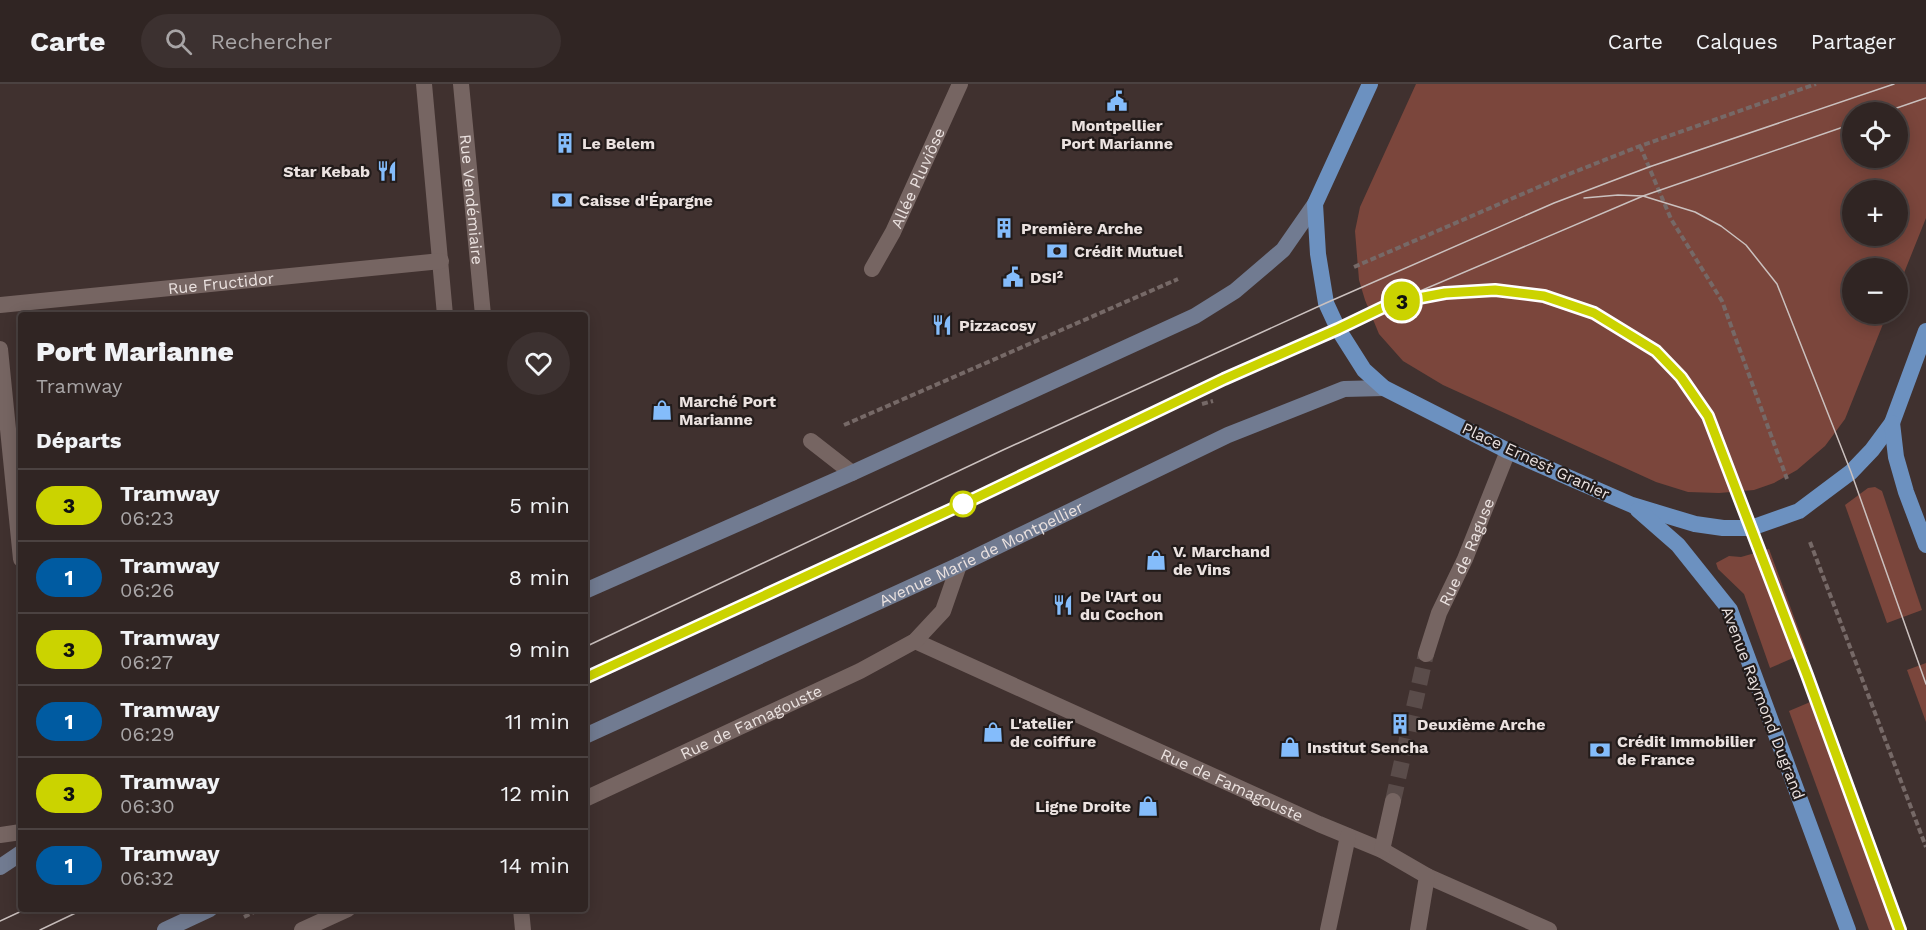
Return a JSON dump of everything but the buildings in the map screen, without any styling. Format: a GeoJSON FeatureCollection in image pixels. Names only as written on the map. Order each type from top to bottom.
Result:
{"type":"FeatureCollection","features":[{"type":"Feature","properties":{"kind":"main road","name":"Place Ernest Granier"},"geometry":{"type":"LineString","coordinates":[[1370,84],[1315,204],[1326,303],[1348,347],[1364,370],[1384,388],[1508,451],[1632,505],[1695,524],[1723,528],[1751,528],[1799,511],[1851,472],[1872,450],[1892,423],[1926,331]]}},
{"type":"Feature","properties":{"kind":"main road"},"geometry":{"type":"LineString","coordinates":[[588,590],[852,473],[1195,316],[1235,291],[1282,250],[1315,204]]}},
{"type":"Feature","properties":{"kind":"main road","name":"Avenue Marie de Montpellier"},"geometry":{"type":"LineString","coordinates":[[588,735],[959,565],[1228,435],[1344,389],[1384,388]]}},
{"type":"Feature","properties":{"kind":"main road"},"geometry":{"type":"LineString","coordinates":[[1892,423],[1896,457],[1901,475],[1926,545]]}},
{"type":"Feature","properties":{"kind":"main road","name":"Avenue Raymond Dugrand"},"geometry":{"type":"LineString","coordinates":[[1632,505],[1678,545],[1731,610],[1848,930]]}},
{"type":"Feature","properties":{"kind":"main road"},"geometry":{"type":"LineString","coordinates":[[0,867],[18,855]]}},
{"type":"Feature","properties":{"kind":"main road"},"geometry":{"type":"LineString","coordinates":[[165,930],[204,912]]}},
{"type":"Feature","properties":{"kind":"street"},"geometry":{"type":"LineString","coordinates":[[424,84],[445,312]]}},
{"type":"Feature","properties":{"kind":"street","name":"Rue Vendémiaire"},"geometry":{"type":"LineString","coordinates":[[461,84],[483,312]]}},
{"type":"Feature","properties":{"kind":"street","name":"Allée Pluviôse"},"geometry":{"type":"LineString","coordinates":[[872,269],[893,232],[960,84]]}},
{"type":"Feature","properties":{"kind":"street","name":"Rue Fructidor"},"geometry":{"type":"LineString","coordinates":[[0,305],[441,261]]}},
{"type":"Feature","properties":{"kind":"street"},"geometry":{"type":"LineString","coordinates":[[0,349],[18,529]]}},
{"type":"Feature","properties":{"kind":"street"},"geometry":{"type":"LineString","coordinates":[[811,441],[852,473]]}},
{"type":"Feature","properties":{"kind":"street","name":"Rue de Raguse"},"geometry":{"type":"LineString","coordinates":[[1426,654],[1439,613],[1465,559],[1508,451]]}},
{"type":"Feature","properties":{"kind":"street","name":"Rue de Famagouste"},"geometry":{"type":"LineString","coordinates":[[588,798],[860,671],[915,641],[943,611],[959,565]]}},
{"type":"Feature","properties":{"kind":"street","name":"Rue de Famagouste"},"geometry":{"type":"LineString","coordinates":[[915,641],[1382,850],[1428,876],[1549,930]]}},
{"type":"Feature","properties":{"kind":"street"},"geometry":{"type":"LineString","coordinates":[[1382,850],[1393,801]]}},
{"type":"Feature","properties":{"kind":"street"},"geometry":{"type":"LineString","coordinates":[[0,835],[18,832]]}},
{"type":"Feature","properties":{"kind":"street"},"geometry":{"type":"LineString","coordinates":[[1328,930],[1348,836]]}},
{"type":"Feature","properties":{"kind":"street"},"geometry":{"type":"LineString","coordinates":[[1418,930],[1428,876]]}},
{"type":"Feature","properties":{"kind":"street"},"geometry":{"type":"LineString","coordinates":[[302,930],[341,912]]}},
{"type":"Feature","properties":{"kind":"street"},"geometry":{"type":"LineString","coordinates":[[521,912],[523,930]]}},
{"type":"Feature","properties":{"kind":"path"},"geometry":{"type":"LineString","coordinates":[[1322,281],[1564,176],[1640,146],[1816,84]]}},
{"type":"Feature","properties":{"kind":"path"},"geometry":{"type":"LineString","coordinates":[[1640,146],[1671,219],[1722,301],[1823,580],[1926,847]]}},
{"type":"Feature","properties":{"kind":"path"},"geometry":{"type":"LineString","coordinates":[[843,425],[1178,279]]}},
{"type":"Feature","properties":{"kind":"shaded area"},"geometry":{"type":"Polygon","coordinates":[[[1416,84],[1926,84],[1926,218],[1908,263],[1908,258],[1842,258],[1842,324],[1883,324],[1845,419],[1825,446],[1797,470],[1774,483],[1754,490],[1719,493],[1688,492],[1656,482],[1443,385],[1403,361],[1379,334],[1365,300],[1359,280],[1355,231],[1360,207],[1416,84]]]}},
{"type":"Feature","properties":{"kind":"shaded area"},"geometry":{"type":"Polygon","coordinates":[[[1875,487],[1882,491],[1922,610],[1887,623],[1845,505],[1868,488],[1875,487]]]}},
{"type":"Feature","properties":{"kind":"shaded area"},"geometry":{"type":"Polygon","coordinates":[[[1769,549],[1807,652],[1770,668],[1744,594],[1718,569],[1716,563],[1729,556],[1741,557],[1769,549]]]}},
{"type":"Feature","properties":{"kind":"shaded area"},"geometry":{"type":"Polygon","coordinates":[[[1926,663],[1926,722],[1907,670],[1926,663]]]}},
{"type":"Feature","properties":{"kind":"shaded area"},"geometry":{"type":"Polygon","coordinates":[[[1822,697],[1907,930],[1869,930],[1789,711],[1822,697]]]}},
{"type":"Feature","properties":{"kind":"tunnel"},"geometry":{"type":"LineString","coordinates":[[1393,801],[1426,654]]}},
{"type":"Feature","properties":{"kind":"tram line"},"geometry":{"type":"LineString","coordinates":[[588,646],[1003,450],[1326,303],[1554,203],[1649,167],[1894,84]]}},
{"type":"Feature","properties":{"kind":"tram line"},"geometry":{"type":"LineString","coordinates":[[1908,104],[1926,98]]}},
{"type":"Feature","properties":{"kind":"tram line"},"geometry":{"type":"LineString","coordinates":[[588,677],[963,504],[1224,379],[1392,303],[1643,196],[1842,127]]}},
{"type":"Feature","properties":{"kind":"tram line"},"geometry":{"type":"LineString","coordinates":[[1584,198],[1618,195],[1643,196],[1695,212],[1721,226],[1746,245],[1777,284],[1851,472],[1926,684]]}},
{"type":"Feature","properties":{"kind":"tram line"},"geometry":{"type":"LineString","coordinates":[[1415,298],[1495,289],[1544,296],[1594,313],[1656,351],[1681,377],[1708,416],[1807,675],[1900,930]]}},
{"type":"Feature","properties":{"kind":"tram line","name":"3"},"geometry":{"type":"LineString","coordinates":[[588,677],[963,504],[1224,379],[1392,303],[1445,293],[1495,290],[1544,296],[1594,313],[1656,351],[1681,377],[1708,416],[1807,675],[1900,930]]}},
{"type":"Feature","properties":{"kind":"tram line"},"geometry":{"type":"LineString","coordinates":[[0,921],[20,912]]}},
{"type":"Feature","properties":{"kind":"tram line"},"geometry":{"type":"LineString","coordinates":[[40,930],[78,912]]}},
{"type":"Feature","properties":{"kind":"place","name":"Montpellier Port Marianne"},"geometry":{"type":"Point","coordinates":[1117,101]}},
{"type":"Feature","properties":{"kind":"place","name":"Le Belem"},"geometry":{"type":"Point","coordinates":[565,143]}},
{"type":"Feature","properties":{"kind":"place","name":"Star Kebab"},"geometry":{"type":"Point","coordinates":[387,171]}},
{"type":"Feature","properties":{"kind":"place","name":"Caisse d'Épargne"},"geometry":{"type":"Point","coordinates":[562,200]}},
{"type":"Feature","properties":{"kind":"place","name":"Première Arche"},"geometry":{"type":"Point","coordinates":[1004,228]}},
{"type":"Feature","properties":{"kind":"place","name":"Crédit Mutuel"},"geometry":{"type":"Point","coordinates":[1057,251]}},
{"type":"Feature","properties":{"kind":"place","name":"DSI²"},"geometry":{"type":"Point","coordinates":[1013,277]}},
{"type":"Feature","properties":{"kind":"place","name":"Pizzacosy"},"geometry":{"type":"Point","coordinates":[942,325]}},
{"type":"Feature","properties":{"kind":"place","name":"Marché Port Marianne"},"geometry":{"type":"Point","coordinates":[662,410]}},
{"type":"Feature","properties":{"kind":"place","name":"V. Marchand de Vins"},"geometry":{"type":"Point","coordinates":[1156,560]}},
{"type":"Feature","properties":{"kind":"place","name":"De l'Art ou du Cochon"},"geometry":{"type":"Point","coordinates":[1063,605]}},
{"type":"Feature","properties":{"kind":"place","name":"Deuxième Arche"},"geometry":{"type":"Point","coordinates":[1400,724]}},
{"type":"Feature","properties":{"kind":"place","name":"L'atelier de coiffure"},"geometry":{"type":"Point","coordinates":[993,732]}},
{"type":"Feature","properties":{"kind":"place","name":"Institut Sencha"},"geometry":{"type":"Point","coordinates":[1290,747]}},
{"type":"Feature","properties":{"kind":"place","name":"Crédit Immobilier de France"},"geometry":{"type":"Point","coordinates":[1600,750]}},
{"type":"Feature","properties":{"kind":"place","name":"Ligne Droite"},"geometry":{"type":"Point","coordinates":[1148,806]}}]}
